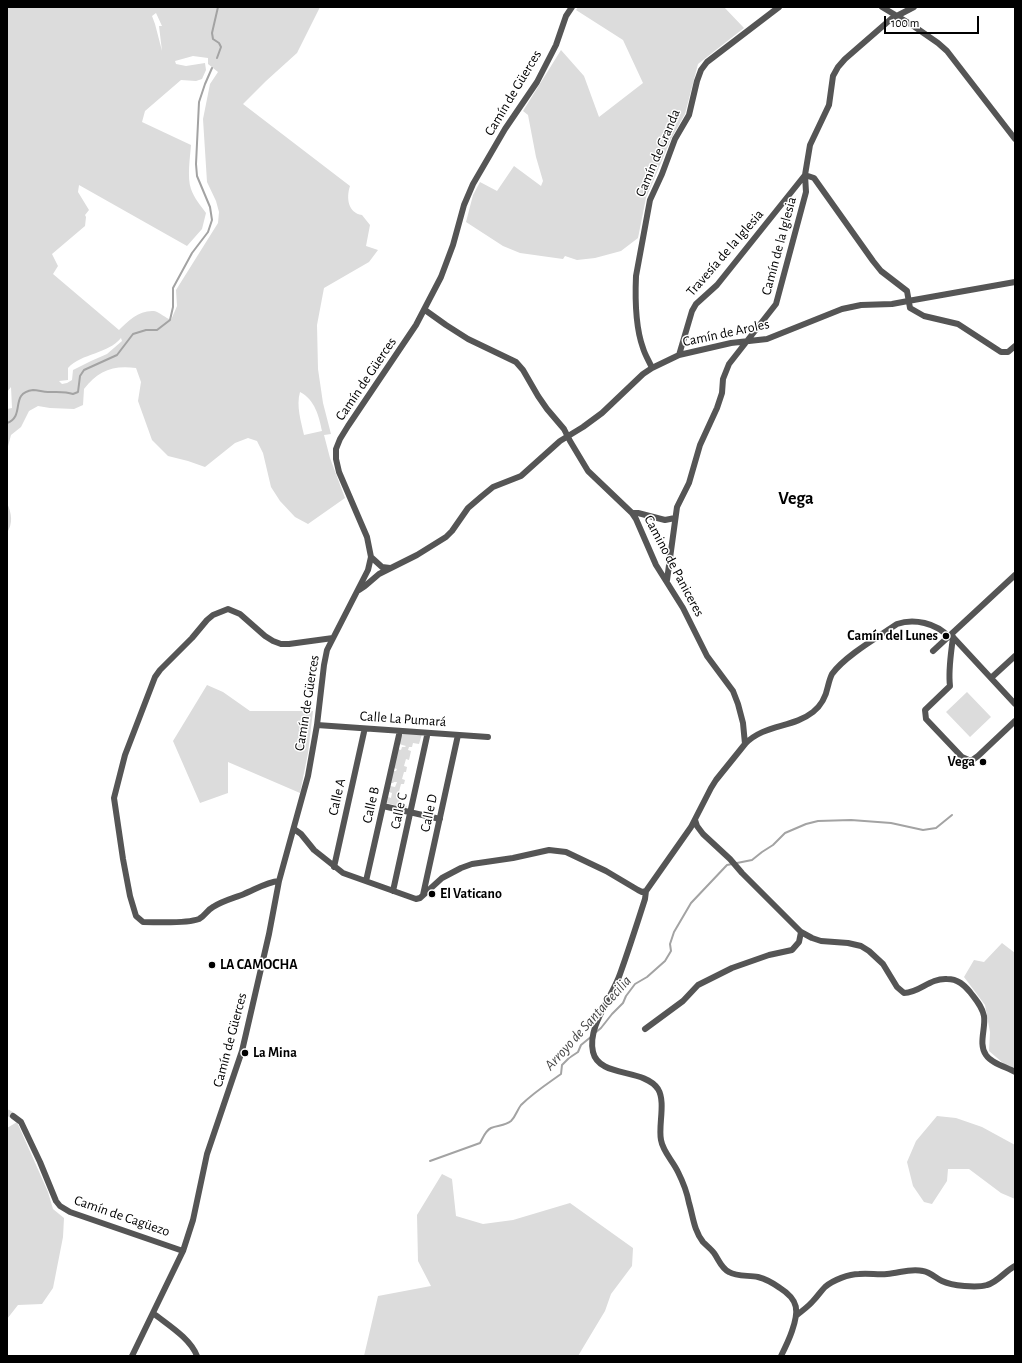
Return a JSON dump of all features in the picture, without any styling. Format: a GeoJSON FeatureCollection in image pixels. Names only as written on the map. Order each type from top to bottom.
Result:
{"type":"FeatureCollection","features":[{"type":"Feature","properties":{"kind":"street","name":"Camín de Güerces"},"geometry":{"type":"LineString","coordinates":[[132,1356],[183,1251],[193,1220],[207,1154],[242,1051],[269,934],[279,881],[308,776],[317,725],[327,650],[359,590],[368,570],[371,557],[367,537],[339,472],[336,459],[336,449],[348,426],[425,310],[441,277],[453,245],[464,205],[473,184],[505,129],[537,82],[556,45],[566,16],[572,7]]}},
{"type":"Feature","properties":{"kind":"street","name":"Camín de Granda"},"geometry":{"type":"LineString","coordinates":[[652,368],[642,347],[637,323],[636,289],[636,276],[650,200],[662,174],[675,139],[689,115],[697,80],[701,70],[707,62],[779,7]]}},
{"type":"Feature","properties":{"kind":"street"},"geometry":{"type":"LineString","coordinates":[[882,7],[912,25],[947,51],[1015,139]]}},
{"type":"Feature","properties":{"kind":"street","name":"Camín de la Iglesia"},"geometry":{"type":"LineString","coordinates":[[667,580],[675,518],[680,499],[689,483],[700,445],[717,408],[722,393],[723,379],[729,364],[776,304],[806,192],[806,175],[810,144],[829,105],[833,76],[838,67],[851,54],[896,16],[914,7]]}},
{"type":"Feature","properties":{"kind":"street"},"geometry":{"type":"LineString","coordinates":[[806,175],[814,178],[873,261],[881,270],[907,291],[910,308],[924,316],[958,324],[1001,352],[1008,352],[1015,346]]}},
{"type":"Feature","properties":{"kind":"street","name":"Travesía de la Iglesia"},"geometry":{"type":"LineString","coordinates":[[679,355],[692,311],[696,304],[717,285],[806,175]]}},
{"type":"Feature","properties":{"kind":"street","name":"Camín de Aroles"},"geometry":{"type":"LineString","coordinates":[[359,590],[379,574],[417,555],[446,537],[468,508],[493,487],[520,476],[567,436],[583,427],[602,413],[644,374],[652,368],[679,355],[731,343],[767,339],[842,308],[861,305],[892,304],[1015,282]]}},
{"type":"Feature","properties":{"kind":"street","name":"Camino de Paniceres"},"geometry":{"type":"LineString","coordinates":[[425,310],[468,339],[516,362],[523,370],[538,396],[564,428],[567,436],[588,471],[632,513],[656,565],[667,580],[683,608],[707,656],[733,691],[743,723],[745,744]]}},
{"type":"Feature","properties":{"kind":"street"},"geometry":{"type":"LineString","coordinates":[[632,513],[638,513],[665,520],[675,518]]}},
{"type":"Feature","properties":{"kind":"street"},"geometry":{"type":"LineString","coordinates":[[371,557],[382,567],[390,568]]}},
{"type":"Feature","properties":{"kind":"street"},"geometry":{"type":"LineString","coordinates":[[933,651],[1015,576]]}},
{"type":"Feature","properties":{"kind":"street"},"geometry":{"type":"LineString","coordinates":[[279,881],[272,882],[223,901],[210,908],[206,914],[200,918],[191,921],[143,922],[136,916],[130,896],[114,798],[125,755],[155,677],[165,664],[213,615],[228,609],[235,611],[264,636],[281,644],[333,638]]}},
{"type":"Feature","properties":{"kind":"street"},"geometry":{"type":"LineString","coordinates":[[781,1356],[787,1346],[797,1315],[796,1305],[788,1293],[765,1279],[730,1272],[720,1264],[714,1254],[703,1242],[695,1226],[685,1188],[678,1170],[661,1142],[661,1094],[654,1084],[646,1079],[614,1071],[602,1065],[593,1053],[593,1030],[620,976],[645,899],[646,891],[695,820],[710,788],[750,738],[775,727],[798,721],[808,716],[815,710],[824,698],[830,676],[852,655],[897,624],[905,621],[935,626],[951,636],[1015,704]]}},
{"type":"Feature","properties":{"kind":"street"},"geometry":{"type":"LineString","coordinates":[[951,636],[951,659],[949,668],[950,686],[925,710],[926,719],[962,757],[971,761],[1015,720]]}},
{"type":"Feature","properties":{"kind":"street"},"geometry":{"type":"LineString","coordinates":[[991,678],[1015,656]]}},
{"type":"Feature","properties":{"kind":"street","name":"Calle La Pumará"},"geometry":{"type":"LineString","coordinates":[[317,725],[488,737]]}},
{"type":"Feature","properties":{"kind":"street","name":"Calle A"},"geometry":{"type":"LineString","coordinates":[[334,867],[364,732]]}},
{"type":"Feature","properties":{"kind":"street","name":"Calle B"},"geometry":{"type":"LineString","coordinates":[[366,881],[399,735]]}},
{"type":"Feature","properties":{"kind":"street","name":"Calle D"},"geometry":{"type":"LineString","coordinates":[[423,895],[458,735]]}},
{"type":"Feature","properties":{"kind":"street","name":"Calle C"},"geometry":{"type":"LineString","coordinates":[[393,891],[427,736]]}},
{"type":"Feature","properties":{"kind":"street"},"geometry":{"type":"LineString","coordinates":[[383,806],[440,819]]}},
{"type":"Feature","properties":{"kind":"street"},"geometry":{"type":"LineString","coordinates":[[695,820],[702,834],[730,859],[736,868],[802,932],[821,941],[848,943],[861,946],[883,964],[897,986],[904,993],[914,991],[928,983],[941,979],[950,979],[965,985],[980,1004],[982,1009],[984,1022],[983,1048],[985,1054],[991,1060],[1015,1072]]}},
{"type":"Feature","properties":{"kind":"street"},"geometry":{"type":"LineString","coordinates":[[294,829],[301,834],[314,850],[343,873],[416,898],[420,898],[442,878],[461,868],[478,863],[513,858],[549,850],[566,852],[606,871],[642,892],[646,891]]}},
{"type":"Feature","properties":{"kind":"street"},"geometry":{"type":"LineString","coordinates":[[645,1029],[683,1001],[698,985],[732,968],[769,955],[792,950],[799,942],[802,932]]}},
{"type":"Feature","properties":{"kind":"street","name":"Camín de Cagüezo"},"geometry":{"type":"LineString","coordinates":[[13,1116],[21,1122],[56,1201],[60,1206],[70,1212],[183,1251]]}},
{"type":"Feature","properties":{"kind":"street"},"geometry":{"type":"LineString","coordinates":[[797,1315],[813,1302],[827,1286],[851,1275],[879,1275],[907,1270],[923,1271],[950,1284],[980,1286],[988,1285],[994,1282],[1015,1266]]}},
{"type":"Feature","properties":{"kind":"street"},"geometry":{"type":"LineString","coordinates":[[153,1313],[187,1341],[197,1356]]}},
{"type":"Feature","properties":{"kind":"shaded area"},"geometry":{"type":"Polygon","coordinates":[[[7,7],[320,7],[297,53],[243,104],[350,186],[348,200],[351,208],[357,214],[362,215],[370,225],[366,246],[378,250],[369,262],[324,288],[317,325],[318,369],[323,403],[331,434],[324,435],[330,458],[345,498],[308,524],[295,517],[280,501],[271,487],[263,453],[257,441],[248,438],[235,443],[205,467],[168,456],[152,440],[138,401],[141,382],[136,368],[120,367],[100,374],[84,389],[83,405],[74,409],[38,406],[29,411],[21,427],[11,435],[7,450],[7,409],[12,408],[11,387],[7,392],[7,7]],[[156,13],[152,16],[162,51],[159,26],[162,26],[156,13]],[[193,56],[175,61],[176,64],[186,66],[205,63],[206,70],[202,79],[196,81],[181,80],[145,111],[142,122],[191,145],[189,179],[194,196],[206,213],[202,229],[187,246],[79,185],[78,192],[89,210],[85,215],[85,226],[52,254],[58,266],[53,274],[119,330],[134,317],[143,312],[154,311],[171,320],[177,306],[176,290],[218,223],[219,212],[216,201],[207,182],[203,119],[210,84],[218,72],[208,64],[208,58],[193,56]],[[121,338],[116,343],[102,351],[80,359],[74,363],[68,368],[68,380],[59,381],[62,384],[72,380],[73,370],[107,354],[122,341],[121,338]],[[300,392],[299,414],[304,435],[322,431],[318,414],[313,404],[300,392]]]}},
{"type":"Feature","properties":{"kind":"shaded area"},"geometry":{"type":"Polygon","coordinates":[[[578,7],[724,7],[744,28],[698,64],[685,114],[671,139],[646,198],[638,238],[621,251],[595,258],[577,260],[565,256],[563,259],[520,253],[503,246],[466,222],[473,195],[480,182],[497,191],[514,166],[541,186],[543,181],[536,157],[528,115],[523,111],[561,50],[584,76],[599,117],[643,83],[623,40],[576,10],[578,7]]]}},
{"type":"Feature","properties":{"kind":"shaded area"},"geometry":{"type":"Polygon","coordinates":[[[7,503],[11,518],[7,533],[7,503]]]}},
{"type":"Feature","properties":{"kind":"shaded area"},"geometry":{"type":"Polygon","coordinates":[[[207,685],[223,692],[250,711],[313,711],[308,753],[300,793],[228,762],[228,793],[200,803],[173,741],[207,685]]]}},
{"type":"Feature","properties":{"kind":"shaded area"},"geometry":{"type":"Polygon","coordinates":[[[967,692],[991,717],[970,737],[946,712],[967,692]]]}},
{"type":"Feature","properties":{"kind":"shaded area"},"geometry":{"type":"Polygon","coordinates":[[[402,733],[422,734],[419,744],[413,743],[412,747],[409,747],[408,750],[411,751],[409,760],[406,759],[404,766],[407,767],[402,779],[405,780],[404,784],[401,784],[397,799],[400,800],[399,804],[407,806],[406,808],[387,803],[388,797],[391,798],[392,793],[389,792],[390,786],[395,787],[397,782],[391,783],[393,771],[396,771],[397,769],[394,768],[398,749],[401,750],[402,747],[406,746],[399,744],[402,733]]]}},
{"type":"Feature","properties":{"kind":"shaded area"},"geometry":{"type":"Polygon","coordinates":[[[1002,943],[1015,953],[1015,1070],[1010,1069],[989,1051],[990,1032],[985,1005],[964,977],[974,960],[984,962],[1002,943]]]}},
{"type":"Feature","properties":{"kind":"shaded area"},"geometry":{"type":"Polygon","coordinates":[[[937,1116],[956,1118],[982,1127],[1015,1145],[1015,1199],[1001,1193],[969,1169],[948,1169],[947,1181],[932,1204],[924,1202],[913,1186],[907,1162],[916,1141],[937,1116]]]}},
{"type":"Feature","properties":{"kind":"shaded area"},"geometry":{"type":"Polygon","coordinates":[[[17,1122],[48,1192],[53,1209],[64,1218],[63,1237],[53,1288],[42,1304],[18,1305],[7,1319],[7,1128],[17,1122]]]}},
{"type":"Feature","properties":{"kind":"shaded area"},"geometry":{"type":"Polygon","coordinates":[[[442,1174],[452,1179],[456,1216],[483,1224],[513,1220],[570,1203],[633,1248],[632,1266],[611,1294],[605,1311],[578,1356],[364,1356],[378,1296],[431,1286],[418,1261],[417,1215],[442,1174]]]}},
{"type":"Feature","properties":{"kind":"waterway"},"geometry":{"type":"LineString","coordinates":[[217,58],[221,47],[219,43],[213,39],[212,33],[218,7]]}},
{"type":"Feature","properties":{"kind":"waterway"},"geometry":{"type":"LineString","coordinates":[[7,423],[13,420],[16,415],[21,395],[33,390],[73,394],[78,392],[80,376],[84,370],[117,355],[133,334],[146,330],[157,330],[170,320],[173,307],[173,288],[192,253],[208,232],[212,220],[210,207],[197,176],[196,164],[199,102],[212,68]]}},
{"type":"Feature","properties":{"kind":"waterway","name":"Arroyo de Santa Cecilia"},"geometry":{"type":"LineString","coordinates":[[595,1033],[623,1003],[626,996],[635,984],[647,977],[665,961],[671,951],[670,944],[674,932],[691,903],[727,865],[752,860],[773,845],[785,833],[806,824],[818,821],[851,820],[891,823],[923,830],[936,828],[952,815]]}},
{"type":"Feature","properties":{"kind":"waterway","name":"Arroyo de Santa Cecilia"},"geometry":{"type":"LineString","coordinates":[[430,1161],[480,1143],[489,1129],[511,1121],[521,1105],[561,1074],[562,1065],[578,1052],[581,1045],[592,1036]]}},
{"type":"Feature","properties":{"kind":"tunnel"},"geometry":{"type":"LineString","coordinates":[[7,1112],[13,1116]]}},
{"type":"Feature","properties":{"kind":"place","name":"Camín del Lunes"},"geometry":{"type":"Point","coordinates":[946,636]}},
{"type":"Feature","properties":{"kind":"place","name":"Vega"},"geometry":{"type":"Point","coordinates":[983,762]}},
{"type":"Feature","properties":{"kind":"place","name":"El Vaticano"},"geometry":{"type":"Point","coordinates":[432,894]}},
{"type":"Feature","properties":{"kind":"place","name":"LA CAMOCHA"},"geometry":{"type":"Point","coordinates":[212,965]}},
{"type":"Feature","properties":{"kind":"place","name":"La Mina"},"geometry":{"type":"Point","coordinates":[245,1053]}},
{"type":"Feature","properties":{"kind":"district","name":"Vega"},"geometry":{"type":"Point","coordinates":[796,499]}}]}
